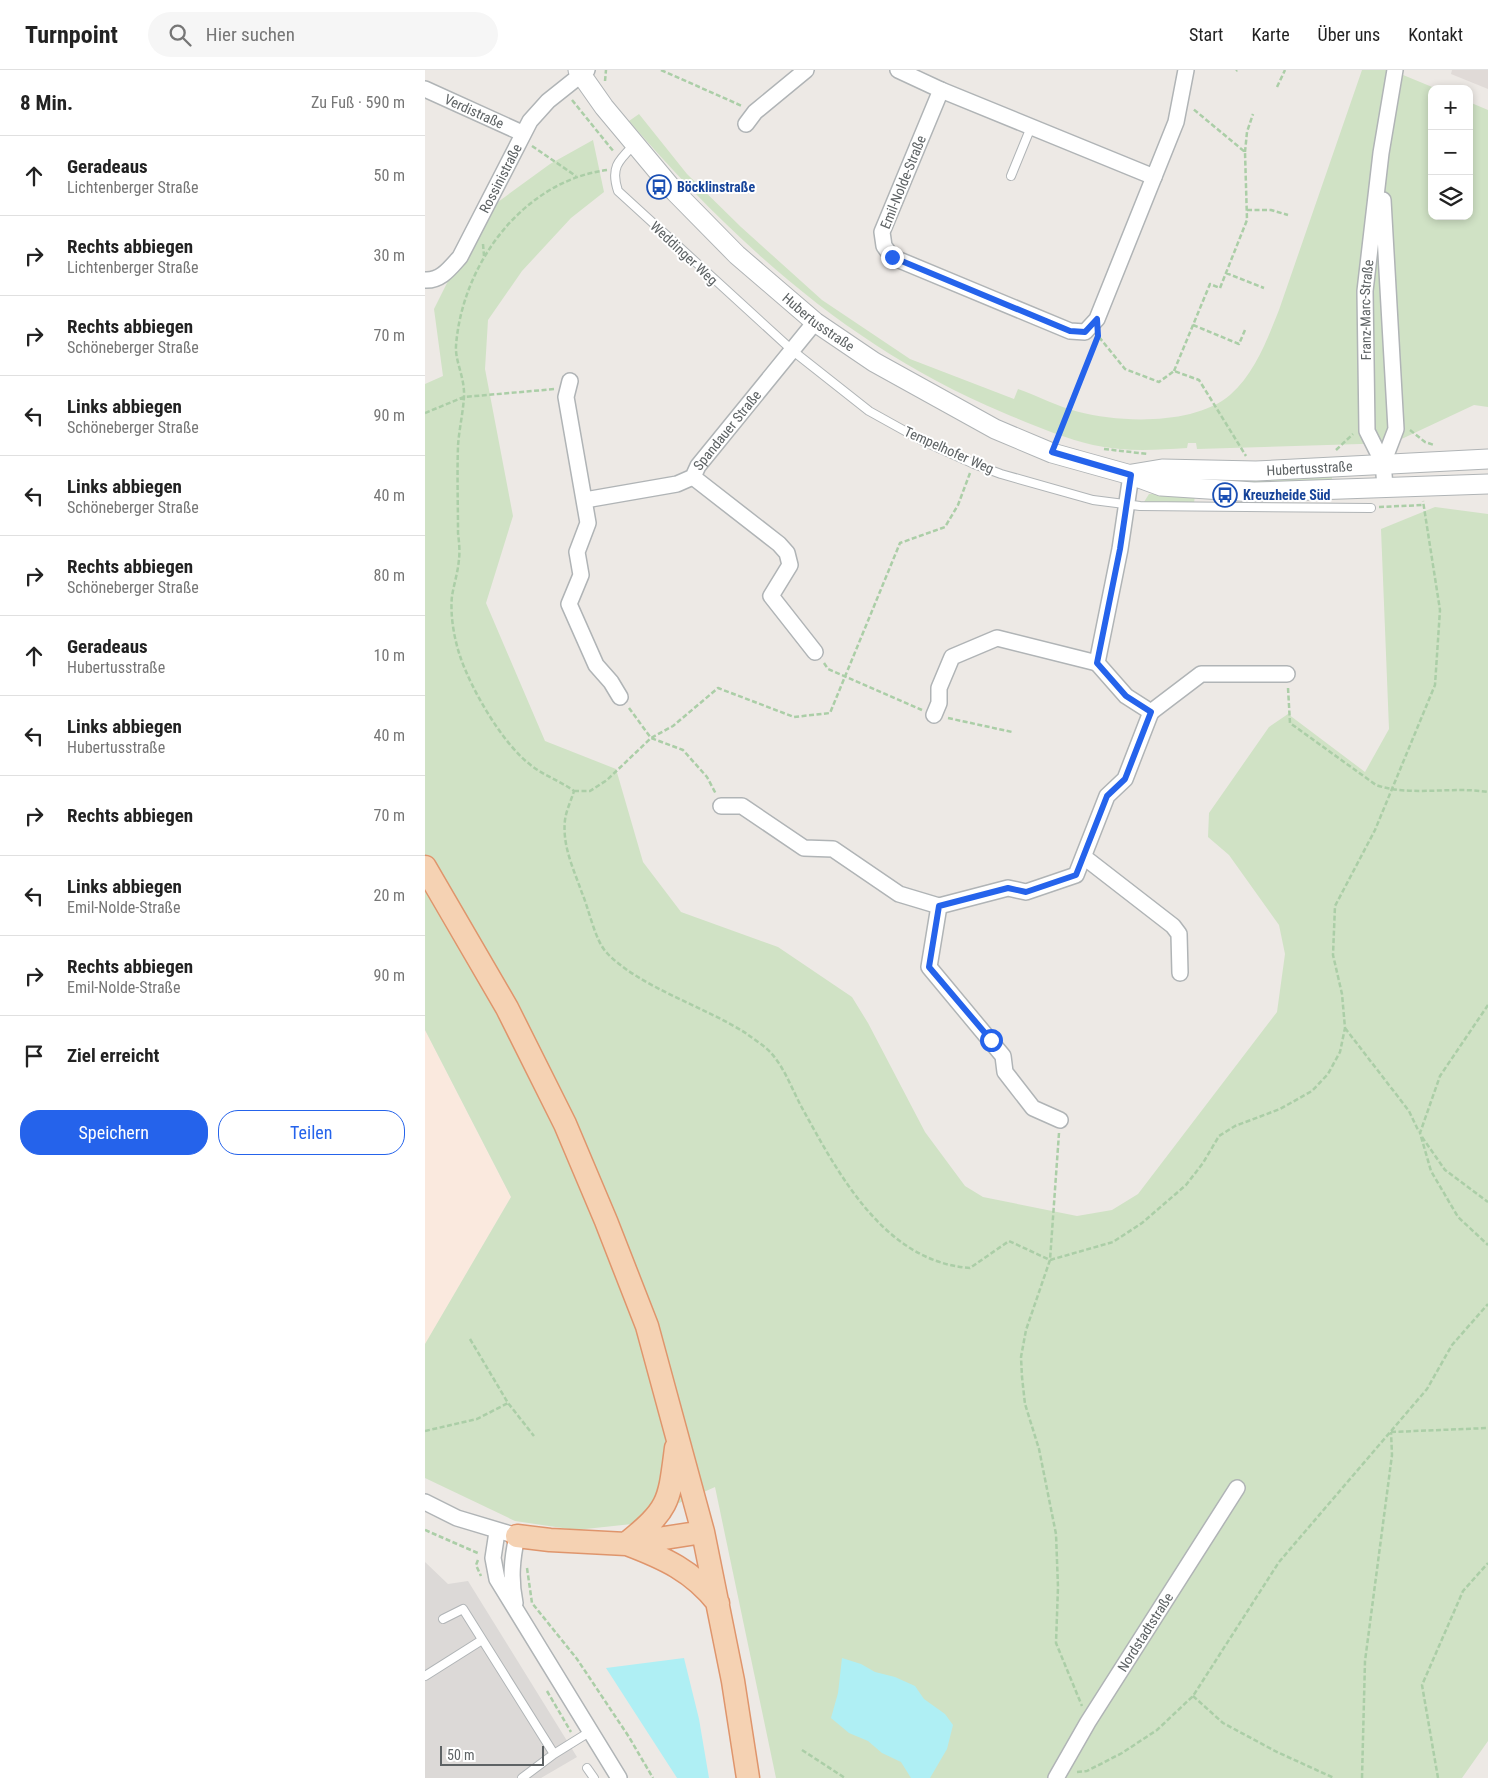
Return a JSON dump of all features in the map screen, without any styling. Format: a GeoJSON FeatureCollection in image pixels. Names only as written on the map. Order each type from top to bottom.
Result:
{"type":"FeatureCollection","features":[{"type":"Feature","properties":{"kind":"main road"},"geometry":{"type":"LineString","coordinates":[[425,867],[507,1008],[565,1124],[647,1326],[703,1532],[744,1742],[748,1778]]}},
{"type":"Feature","properties":{"kind":"main road"},"geometry":{"type":"LineString","coordinates":[[626,1544],[651,1524],[668,1500],[677,1436]]}},
{"type":"Feature","properties":{"kind":"main road"},"geometry":{"type":"LineString","coordinates":[[507,1534],[560,1541],[626,1544],[703,1532]]}},
{"type":"Feature","properties":{"kind":"main road"},"geometry":{"type":"LineString","coordinates":[[626,1544],[685,1570],[703,1585],[718,1603]]}},
{"type":"Feature","properties":{"kind":"street"},"geometry":{"type":"LineString","coordinates":[[750,118],[806,70]]}},
{"type":"Feature","properties":{"kind":"street"},"geometry":{"type":"LineString","coordinates":[[898,70],[941,90],[1154,177]]}},
{"type":"Feature","properties":{"kind":"street","name":"Emil-Nolde-Straße"},"geometry":{"type":"LineString","coordinates":[[941,90],[882,232],[884,246],[892,257],[1070,331],[1085,332],[1097,319],[1176,122],[1186,70]]}},
{"type":"Feature","properties":{"kind":"street","name":"Franz-Marc-Straße"},"geometry":{"type":"LineString","coordinates":[[1385,486],[1383,463],[1367,431],[1365,291],[1381,153],[1395,70]]}},
{"type":"Feature","properties":{"kind":"street","name":"Rossinistraße"},"geometry":{"type":"LineString","coordinates":[[425,280],[433,280],[447,272],[460,257],[522,134],[539,111],[582,72]]}},
{"type":"Feature","properties":{"kind":"street","name":"Hubertusstraße"},"geometry":{"type":"LineString","coordinates":[[582,72],[604,107],[675,192],[737,255],[815,322],[874,362],[995,429],[1053,443],[1161,486],[1254,492],[1385,486],[1488,484]]}},
{"type":"Feature","properties":{"kind":"street","name":"Verdistraße"},"geometry":{"type":"LineString","coordinates":[[425,89],[522,134]]}},
{"type":"Feature","properties":{"kind":"street","name":"Franz-Marc-Straße"},"geometry":{"type":"LineString","coordinates":[[1381,153],[1397,429],[1383,463]]}},
{"type":"Feature","properties":{"kind":"street","name":"Spandauer Straße"},"geometry":{"type":"LineString","coordinates":[[585,500],[677,484],[693,478],[698,466],[815,322]]}},
{"type":"Feature","properties":{"kind":"street"},"geometry":{"type":"LineString","coordinates":[[570,382],[566,397],[588,523],[577,552],[581,575],[569,604],[596,665],[611,682],[620,697]]}},
{"type":"Feature","properties":{"kind":"street","name":"Hubertusstraße"},"geometry":{"type":"LineString","coordinates":[[1131,475],[1162,469],[1256,471],[1488,459]]}},
{"type":"Feature","properties":{"kind":"street"},"geometry":{"type":"LineString","coordinates":[[1097,663],[1131,475]]}},
{"type":"Feature","properties":{"kind":"street"},"geometry":{"type":"LineString","coordinates":[[693,478],[779,544],[787,553],[790,566],[771,596],[815,652]]}},
{"type":"Feature","properties":{"kind":"street"},"geometry":{"type":"LineString","coordinates":[[934,715],[939,703],[939,688],[952,657],[997,638],[1097,663],[1126,696],[1151,712]]}},
{"type":"Feature","properties":{"kind":"street"},"geometry":{"type":"LineString","coordinates":[[721,806],[742,806],[804,848],[833,849],[899,894],[939,906],[1008,888],[1026,892],[1076,875],[1107,796],[1125,779],[1151,712],[1201,674],[1287,674]]}},
{"type":"Feature","properties":{"kind":"street"},"geometry":{"type":"LineString","coordinates":[[1084,857],[1173,926],[1179,934],[1180,973]]}},
{"type":"Feature","properties":{"kind":"street"},"geometry":{"type":"LineString","coordinates":[[939,906],[929,967],[1003,1056],[1005,1072],[1033,1108],[1060,1120]]}},
{"type":"Feature","properties":{"kind":"street","name":"Nordstadtstraße"},"geometry":{"type":"LineString","coordinates":[[1057,1776],[1237,1488]]}},
{"type":"Feature","properties":{"kind":"street"},"geometry":{"type":"LineString","coordinates":[[425,1502],[457,1518],[507,1534]]}},
{"type":"Feature","properties":{"kind":"street"},"geometry":{"type":"LineString","coordinates":[[507,1534],[493,1558],[497,1579],[619,1778]]}},
{"type":"Feature","properties":{"kind":"street"},"geometry":{"type":"LineString","coordinates":[[507,1534],[512,1561],[511,1584],[515,1608]]}},
{"type":"Feature","properties":{"kind":"lane"},"geometry":{"type":"LineString","coordinates":[[1011,176],[1031,127]]}},
{"type":"Feature","properties":{"kind":"lane"},"geometry":{"type":"LineString","coordinates":[[615,168],[620,159],[635,144]]}},
{"type":"Feature","properties":{"kind":"lane","name":"Weddinger Weg"},"geometry":{"type":"LineString","coordinates":[[615,168],[614,179],[618,191],[793,350]]}},
{"type":"Feature","properties":{"kind":"lane","name":"Tempelhofer Weg"},"geometry":{"type":"LineString","coordinates":[[793,350],[869,410],[923,441],[974,464],[1093,500],[1127,505],[1198,508],[1371,508]]}},
{"type":"Feature","properties":{"kind":"lane","name":"Hubertusstraße"},"geometry":{"type":"LineString","coordinates":[[1315,507],[1327,488]]}},
{"type":"Feature","properties":{"kind":"lane"},"geometry":{"type":"LineString","coordinates":[[443,1619],[463,1609],[554,1754]]}},
{"type":"Feature","properties":{"kind":"lane"},"geometry":{"type":"LineString","coordinates":[[425,1676],[482,1640]]}},
{"type":"Feature","properties":{"kind":"lane"},"geometry":{"type":"LineString","coordinates":[[522,1778],[554,1754],[591,1731]]}},
{"type":"Feature","properties":{"kind":"lane"},"geometry":{"type":"LineString","coordinates":[[587,1768],[594,1778]]}},
{"type":"Feature","properties":{"kind":"path"},"geometry":{"type":"LineString","coordinates":[[661,70],[750,118]]}},
{"type":"Feature","properties":{"kind":"path"},"geometry":{"type":"LineString","coordinates":[[1277,87],[1285,70]]}},
{"type":"Feature","properties":{"kind":"path"},"geometry":{"type":"LineString","coordinates":[[563,88],[620,159]]}},
{"type":"Feature","properties":{"kind":"path"},"geometry":{"type":"LineString","coordinates":[[1181,99],[1245,152]]}},
{"type":"Feature","properties":{"kind":"path"},"geometry":{"type":"LineString","coordinates":[[1053,443],[1098,336],[1125,369],[1159,382],[1174,371],[1210,284],[1220,288],[1247,220],[1245,152],[1247,132],[1253,114]]}},
{"type":"Feature","properties":{"kind":"path"},"geometry":{"type":"LineString","coordinates":[[522,134],[527,142],[576,176]]}},
{"type":"Feature","properties":{"kind":"path"},"geometry":{"type":"LineString","coordinates":[[615,168],[576,176],[542,194],[526,206],[500,235],[479,269],[465,304],[455,348],[464,379],[458,461],[459,559],[452,599],[457,644],[476,692],[504,735],[531,766],[573,791],[590,790],[607,780],[651,738],[673,726],[718,688],[794,717],[830,713],[899,543],[945,528],[974,464]]}},
{"type":"Feature","properties":{"kind":"path"},"geometry":{"type":"LineString","coordinates":[[1247,210],[1271,210],[1288,215]]}},
{"type":"Feature","properties":{"kind":"path"},"geometry":{"type":"LineString","coordinates":[[1226,273],[1264,288]]}},
{"type":"Feature","properties":{"kind":"path"},"geometry":{"type":"LineString","coordinates":[[1193,325],[1239,344],[1245,330],[1247,332]]}},
{"type":"Feature","properties":{"kind":"path"},"geometry":{"type":"LineString","coordinates":[[1174,371],[1199,380],[1256,471]]}},
{"type":"Feature","properties":{"kind":"path"},"geometry":{"type":"LineString","coordinates":[[425,413],[464,398],[556,389],[566,397]]}},
{"type":"Feature","properties":{"kind":"path"},"geometry":{"type":"LineString","coordinates":[[1397,429],[1410,430],[1425,442],[1440,447]]}},
{"type":"Feature","properties":{"kind":"path"},"geometry":{"type":"LineString","coordinates":[[573,791],[565,820],[565,840],[571,863],[605,952],[620,965],[659,988],[728,1022],[771,1052],[827,1153],[850,1188],[880,1223],[907,1248],[946,1266],[970,1268],[1009,1241],[1049,1260],[1113,1242],[1142,1223],[1186,1185],[1203,1163],[1219,1136],[1235,1126],[1280,1109],[1312,1091],[1328,1074],[1340,1052],[1345,1028],[1342,994],[1333,955],[1335,906],[1375,830],[1435,685],[1440,610],[1423,505],[1371,508]]}},
{"type":"Feature","properties":{"kind":"path"},"geometry":{"type":"LineString","coordinates":[[815,652],[828,669],[934,715],[1012,732]]}},
{"type":"Feature","properties":{"kind":"path"},"geometry":{"type":"LineString","coordinates":[[1287,674],[1290,723],[1376,785],[1392,790],[1468,789],[1488,792]]}},
{"type":"Feature","properties":{"kind":"path"},"geometry":{"type":"LineString","coordinates":[[620,697],[651,738],[683,750],[707,777],[721,806]]}},
{"type":"Feature","properties":{"kind":"path"},"geometry":{"type":"LineString","coordinates":[[1488,1005],[1440,1076],[1420,1133],[1431,1171],[1457,1217],[1488,1245]]}},
{"type":"Feature","properties":{"kind":"path"},"geometry":{"type":"LineString","coordinates":[[1345,1028],[1409,1111],[1420,1133],[1445,1170],[1488,1202]]}},
{"type":"Feature","properties":{"kind":"path"},"geometry":{"type":"LineString","coordinates":[[1060,1120],[1049,1260],[1026,1330],[1021,1358],[1025,1404],[1039,1450],[1056,1534],[1058,1587],[1056,1644],[1089,1722]]}},
{"type":"Feature","properties":{"kind":"path"},"geometry":{"type":"LineString","coordinates":[[1057,1776],[1087,1771],[1123,1754],[1157,1730],[1193,1696],[1279,1562],[1427,1389],[1452,1345],[1488,1304]]}},
{"type":"Feature","properties":{"kind":"path"},"geometry":{"type":"LineString","coordinates":[[469,1339],[508,1403],[534,1436]]}},
{"type":"Feature","properties":{"kind":"path"},"geometry":{"type":"LineString","coordinates":[[425,1430],[477,1419],[508,1403]]}},
{"type":"Feature","properties":{"kind":"path"},"geometry":{"type":"LineString","coordinates":[[1391,1432],[1488,1428]]}},
{"type":"Feature","properties":{"kind":"path"},"geometry":{"type":"LineString","coordinates":[[1363,1778],[1365,1661],[1392,1455],[1391,1432]]}},
{"type":"Feature","properties":{"kind":"path"},"geometry":{"type":"LineString","coordinates":[[425,1530],[493,1558]]}},
{"type":"Feature","properties":{"kind":"path"},"geometry":{"type":"LineString","coordinates":[[512,1561],[527,1566],[532,1602],[577,1659],[629,1737],[653,1778]]}},
{"type":"Feature","properties":{"kind":"path"},"geometry":{"type":"LineString","coordinates":[[1438,1778],[1423,1685],[1463,1591],[1488,1563]]}},
{"type":"Feature","properties":{"kind":"path"},"geometry":{"type":"LineString","coordinates":[[1193,1696],[1223,1723],[1277,1752],[1334,1778]]}},
{"type":"Feature","properties":{"kind":"path"},"geometry":{"type":"LineString","coordinates":[[802,1750],[845,1778]]}},
{"type":"Feature","properties":{"kind":"shaded area"},"geometry":{"type":"Polygon","coordinates":[[[1452,70],[1488,70],[1488,89],[1451,74],[1452,70]]]}},
{"type":"Feature","properties":{"kind":"shaded area"},"geometry":{"type":"Polygon","coordinates":[[[425,1030],[511,1197],[425,1345],[425,1030]]]}},
{"type":"Feature","properties":{"kind":"shaded area"},"geometry":{"type":"Polygon","coordinates":[[[425,1562],[448,1584],[468,1581],[577,1757],[541,1778],[425,1778],[425,1562]]]}},
{"type":"Feature","properties":{"kind":"green space"},"geometry":{"type":"Polygon","coordinates":[[[1362,70],[1391,70],[1428,85],[1428,220],[1473,220],[1473,104],[1488,110],[1488,407],[1474,405],[1393,443],[1197,449],[1196,443],[1188,443],[1187,448],[1152,450],[1116,449],[1093,445],[1048,431],[948,387],[896,358],[800,290],[755,251],[670,167],[629,121],[639,114],[687,174],[741,227],[822,300],[910,359],[1014,399],[1018,389],[1079,412],[1115,418],[1157,419],[1198,412],[1215,405],[1230,395],[1247,377],[1265,344],[1279,310],[1362,70]]]}},
{"type":"Feature","properties":{"kind":"green space"},"geometry":{"type":"Polygon","coordinates":[[[593,140],[604,192],[571,218],[522,271],[488,320],[485,369],[513,516],[486,603],[545,741],[616,769],[643,862],[681,912],[778,947],[852,997],[868,1023],[925,1132],[965,1186],[983,1197],[1077,1216],[1112,1210],[1138,1194],[1277,1012],[1285,954],[1279,925],[1229,855],[1208,837],[1209,813],[1269,727],[1288,714],[1365,772],[1389,729],[1381,529],[1435,507],[1488,514],[1488,1741],[1462,1778],[776,1778],[715,1487],[632,1524],[576,1530],[515,1521],[425,1478],[425,1344],[511,1197],[425,1030],[425,384],[443,376],[434,309],[449,279],[491,207],[550,164],[593,140]]]}},
{"type":"Feature","properties":{"kind":"green space"},"geometry":{"type":"Polygon","coordinates":[[[1332,472],[1332,482],[1235,483],[1167,477],[1332,472]]]}},
{"type":"Feature","properties":{"kind":"green space"},"geometry":{"type":"Polygon","coordinates":[[[1149,494],[1195,495],[1194,503],[1144,502],[1149,494]]]}},
{"type":"Feature","properties":{"kind":"water"},"geometry":{"type":"Polygon","coordinates":[[[684,1658],[699,1719],[709,1778],[677,1778],[606,1668],[684,1658]]]}},
{"type":"Feature","properties":{"kind":"water"},"geometry":{"type":"Polygon","coordinates":[[[842,1658],[915,1686],[924,1699],[945,1714],[953,1725],[947,1749],[930,1778],[911,1778],[901,1762],[882,1753],[868,1741],[849,1733],[831,1718],[838,1693],[842,1658]]]}},
{"type":"Feature","properties":{"kind":"place","name":"Böcklinstraße"},"geometry":{"type":"Point","coordinates":[659,187]}},
{"type":"Feature","properties":{"kind":"place","name":"Kreuzheide Süd"},"geometry":{"type":"Point","coordinates":[1225,495]}},
{"type":"Feature","properties":{"kind":"route"},"geometry":{"type":"LineString","coordinates":[[892,257],[1070,331],[1085,332],[1097,319],[1098,336],[1052,452],[1100,468],[1131,475],[1120,549],[1097,663],[1126,696],[1151,712],[1125,779],[1107,796],[1076,875],[1026,892],[1008,888],[939,906],[929,967],[991,1040]]}}]}
